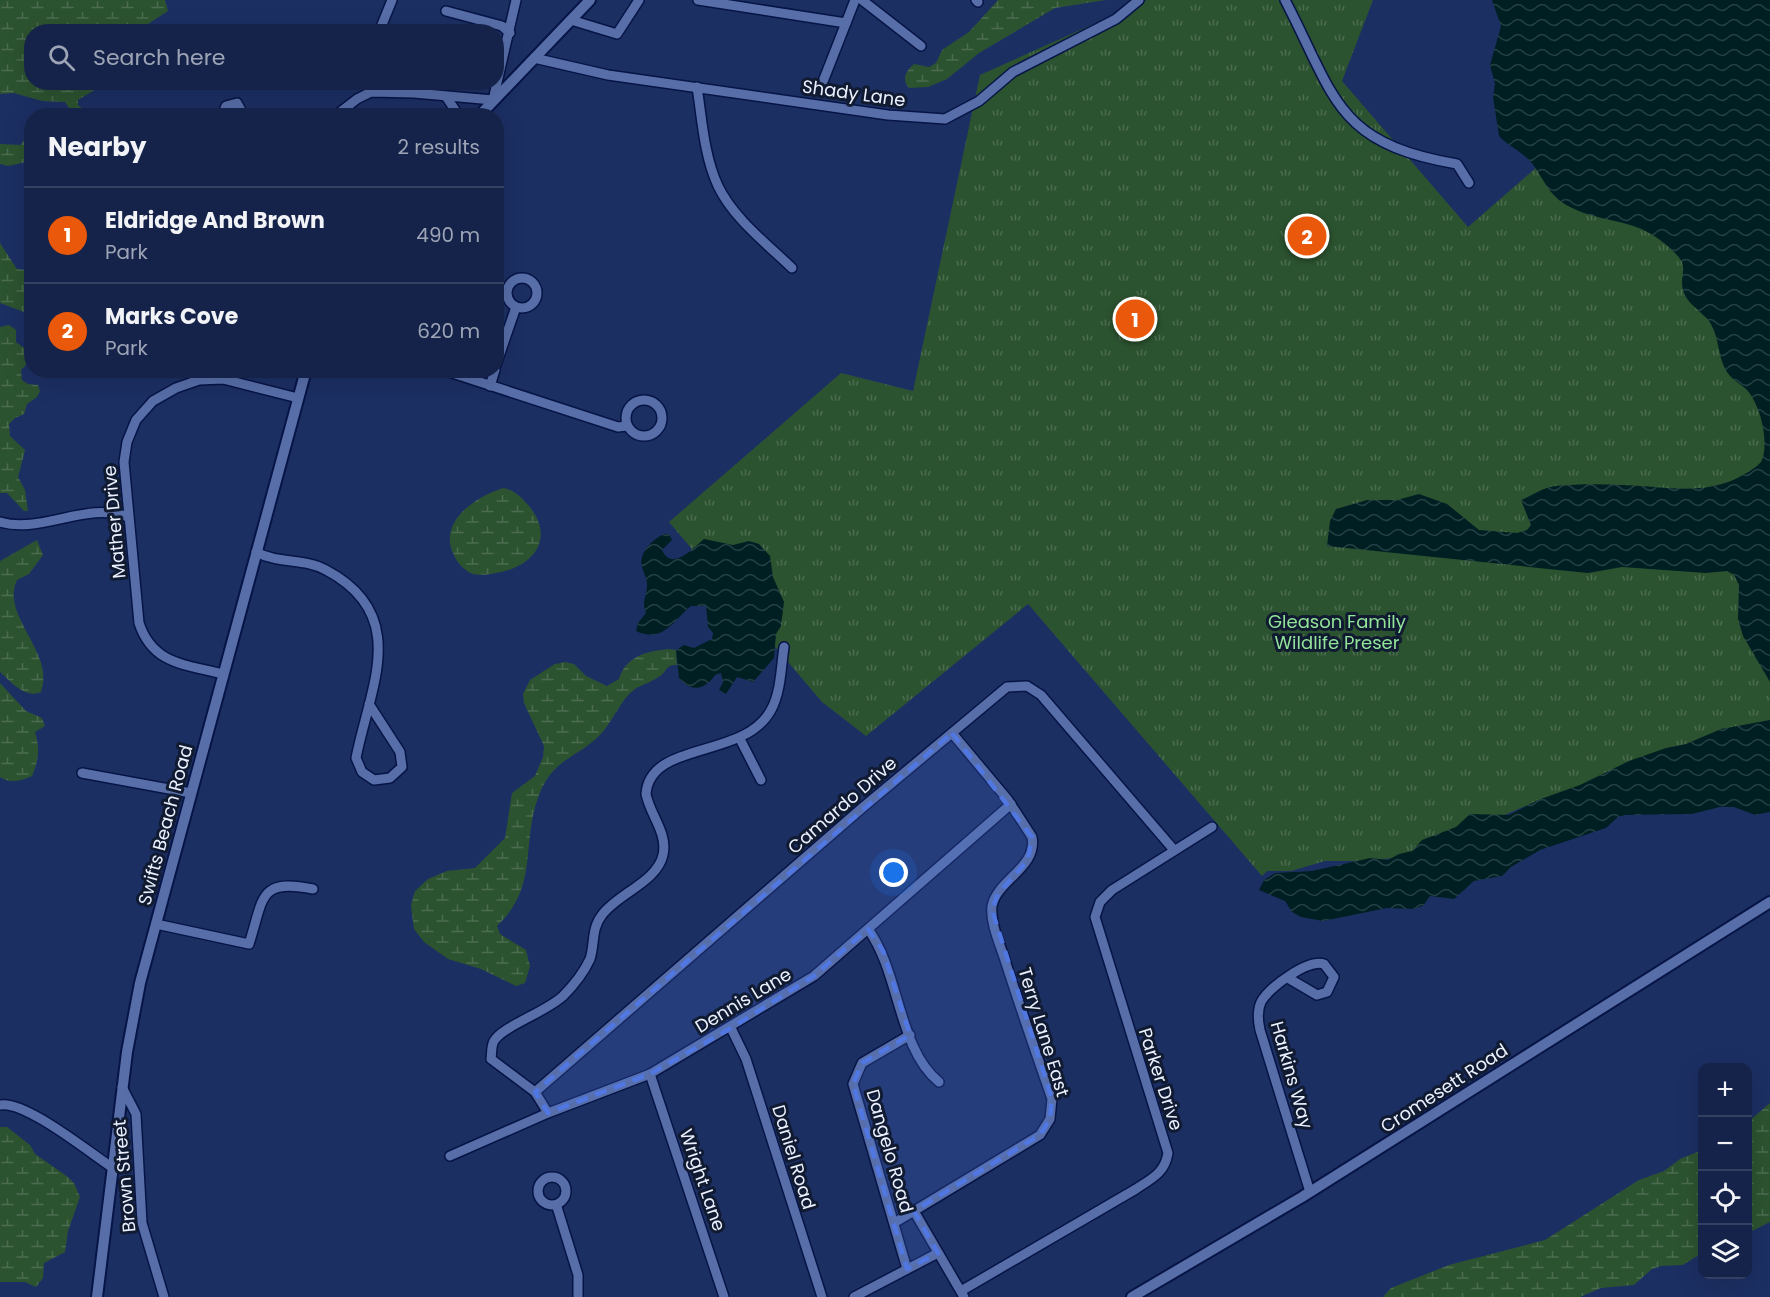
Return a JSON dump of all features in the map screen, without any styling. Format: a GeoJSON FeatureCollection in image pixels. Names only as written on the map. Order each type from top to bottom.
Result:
{"type":"FeatureCollection","features":[{"type":"Feature","properties":{"kind":"street"},"geometry":{"type":"LineString","coordinates":[[382,24],[392,0]]}},
{"type":"Feature","properties":{"kind":"street"},"geometry":{"type":"LineString","coordinates":[[504,58],[516,0]]}},
{"type":"Feature","properties":{"kind":"street"},"geometry":{"type":"LineString","coordinates":[[504,90],[590,0]]}},
{"type":"Feature","properties":{"kind":"street"},"geometry":{"type":"LineString","coordinates":[[571,20],[617,34],[639,0]]}},
{"type":"Feature","properties":{"kind":"street"},"geometry":{"type":"LineString","coordinates":[[822,84],[855,0]]}},
{"type":"Feature","properties":{"kind":"street"},"geometry":{"type":"LineString","coordinates":[[862,0],[921,46]]}},
{"type":"Feature","properties":{"kind":"street","name":"Shady Lane"},"geometry":{"type":"LineString","coordinates":[[534,58],[608,75],[878,114],[927,120],[945,119],[960,114],[979,101],[1012,72],[1116,19],[1139,0]]}},
{"type":"Feature","properties":{"kind":"street"},"geometry":{"type":"LineString","coordinates":[[1286,0],[1326,85],[1352,121],[1365,132],[1395,150],[1457,164],[1469,183]]}},
{"type":"Feature","properties":{"kind":"street"},"geometry":{"type":"LineString","coordinates":[[698,1],[846,23]]}},
{"type":"Feature","properties":{"kind":"street"},"geometry":{"type":"LineString","coordinates":[[446,11],[495,24]]}},
{"type":"Feature","properties":{"kind":"street"},"geometry":{"type":"LineString","coordinates":[[504,28],[510,33]]}},
{"type":"Feature","properties":{"kind":"street"},"geometry":{"type":"LineString","coordinates":[[697,87],[710,160],[719,187],[746,225],[792,268]]}},
{"type":"Feature","properties":{"kind":"street"},"geometry":{"type":"LineString","coordinates":[[364,95],[365,90]]}},
{"type":"Feature","properties":{"kind":"street"},"geometry":{"type":"LineString","coordinates":[[494,100],[496,90]]}},
{"type":"Feature","properties":{"kind":"street"},"geometry":{"type":"LineString","coordinates":[[486,108],[504,90]]}},
{"type":"Feature","properties":{"kind":"street"},"geometry":{"type":"LineString","coordinates":[[346,108],[371,92],[494,100]]}},
{"type":"Feature","properties":{"kind":"street"},"geometry":{"type":"LineString","coordinates":[[447,98],[454,108]]}},
{"type":"Feature","properties":{"kind":"street"},"geometry":{"type":"LineString","coordinates":[[225,108],[237,104],[239,108]]}},
{"type":"Feature","properties":{"kind":"street"},"geometry":{"type":"LineString","coordinates":[[504,342],[516,307]]}},
{"type":"Feature","properties":{"kind":"street","name":"Swifts Beach Road"},"geometry":{"type":"LineString","coordinates":[[97,1297],[122,1087],[140,983],[304,378]]}},
{"type":"Feature","properties":{"kind":"street"},"geometry":{"type":"LineString","coordinates":[[467,378],[618,427],[627,426],[638,435],[652,434],[661,424],[660,410],[650,400],[636,401],[626,412],[627,426]]}},
{"type":"Feature","properties":{"kind":"street"},"geometry":{"type":"LineString","coordinates":[[490,386],[492,378]]}},
{"type":"Feature","properties":{"kind":"street","name":"Mather Drive"},"geometry":{"type":"LineString","coordinates":[[223,674],[168,658],[155,652],[145,640],[140,623],[128,517],[124,462],[127,442],[136,420],[153,401],[176,388],[199,380],[223,379],[298,398]]}},
{"type":"Feature","properties":{"kind":"street"},"geometry":{"type":"LineString","coordinates":[[0,522],[24,524],[99,512],[128,517]]}},
{"type":"Feature","properties":{"kind":"street"},"geometry":{"type":"LineString","coordinates":[[256,552],[270,559],[324,568],[348,583],[366,604],[378,627],[379,658],[356,758],[362,772],[374,780],[390,778],[402,767],[400,752],[369,704]]}},
{"type":"Feature","properties":{"kind":"street"},"geometry":{"type":"LineString","coordinates":[[548,1113],[535,1092],[491,1059],[494,1042],[501,1033],[541,1013],[563,996],[590,957],[593,935],[603,913],[659,865],[664,846],[663,837],[648,805],[646,794],[653,772],[675,759],[740,740],[760,724],[771,711],[778,692],[784,647]]}},
{"type":"Feature","properties":{"kind":"street","name":"Camardo Drive"},"geometry":{"type":"LineString","coordinates":[[535,1092],[1007,687],[1021,684],[1033,688],[1174,850]]}},
{"type":"Feature","properties":{"kind":"street","name":"Terry Lane East"},"geometry":{"type":"LineString","coordinates":[[914,1211],[1040,1135],[1050,1119],[1052,1099],[1010,975],[992,910],[998,894],[1028,860],[1033,843],[1030,831],[1011,804],[952,733]]}},
{"type":"Feature","properties":{"kind":"street"},"geometry":{"type":"LineString","coordinates":[[740,740],[761,780]]}},
{"type":"Feature","properties":{"kind":"street"},"geometry":{"type":"LineString","coordinates":[[82,773],[191,793]]}},
{"type":"Feature","properties":{"kind":"street","name":"Dennis Lane"},"geometry":{"type":"LineString","coordinates":[[450,1156],[548,1113],[650,1074],[731,1028],[814,976],[1011,804]]}},
{"type":"Feature","properties":{"kind":"street","name":"Parker Drive"},"geometry":{"type":"LineString","coordinates":[[963,1294],[1136,1190],[1158,1175],[1166,1162],[1168,1153],[1095,917],[1100,903],[1112,890],[1212,827]]}},
{"type":"Feature","properties":{"kind":"street"},"geometry":{"type":"LineString","coordinates":[[156,924],[249,944],[264,896],[273,887],[286,884],[313,889]]}},
{"type":"Feature","properties":{"kind":"street","name":"Cromesett Road"},"geometry":{"type":"LineString","coordinates":[[1132,1297],[1310,1192],[1770,902]]}},
{"type":"Feature","properties":{"kind":"street"},"geometry":{"type":"LineString","coordinates":[[868,929],[883,951],[910,1035],[923,1066],[939,1082]]}},
{"type":"Feature","properties":{"kind":"street","name":"Harkins Way"},"geometry":{"type":"LineString","coordinates":[[1288,978],[1317,995],[1328,992],[1334,983],[1329,967],[1318,962],[1308,964],[1288,978],[1265,996],[1258,1010],[1258,1020],[1310,1192]]}},
{"type":"Feature","properties":{"kind":"street","name":"Daniel Road"},"geometry":{"type":"LineString","coordinates":[[731,1028],[746,1059],[822,1297]]}},
{"type":"Feature","properties":{"kind":"street","name":"Dangelo Road"},"geometry":{"type":"LineString","coordinates":[[907,1269],[853,1084],[862,1064],[910,1035]]}},
{"type":"Feature","properties":{"kind":"street","name":"Wright Lane"},"geometry":{"type":"LineString","coordinates":[[650,1074],[724,1297]]}},
{"type":"Feature","properties":{"kind":"street","name":"Brown Street"},"geometry":{"type":"LineString","coordinates":[[122,1087],[136,1114],[142,1223],[164,1297]]}},
{"type":"Feature","properties":{"kind":"street"},"geometry":{"type":"LineString","coordinates":[[0,1105],[18,1106],[34,1114],[113,1168]]}},
{"type":"Feature","properties":{"kind":"street"},"geometry":{"type":"LineString","coordinates":[[558,1206],[578,1275],[578,1297]]}},
{"type":"Feature","properties":{"kind":"street"},"geometry":{"type":"LineString","coordinates":[[894,1223],[914,1211],[963,1294]]}},
{"type":"Feature","properties":{"kind":"street"},"geometry":{"type":"LineString","coordinates":[[854,1297],[938,1253]]}},
{"type":"Feature","properties":{"kind":"highlighted area"},"geometry":{"type":"Polygon","coordinates":[[[952,733],[1032,837],[1028,860],[998,894],[992,910],[1052,1099],[1050,1119],[1040,1135],[914,1211],[938,1253],[907,1269],[853,1084],[862,1063],[910,1035],[883,951],[868,929],[814,976],[731,1028],[650,1074],[548,1113],[535,1092],[952,733]]]}},
{"type":"Feature","properties":{"kind":"green space"},"geometry":{"type":"Polygon","coordinates":[[[0,0],[165,0],[168,11],[148,24],[24,24],[24,90],[94,90],[78,100],[78,105],[82,108],[69,108],[65,102],[42,101],[14,93],[0,94],[0,0]]]}},
{"type":"Feature","properties":{"kind":"green space"},"geometry":{"type":"Polygon","coordinates":[[[998,0],[1106,0],[1055,8],[979,53],[947,79],[928,87],[909,88],[905,78],[914,64],[929,67],[936,63],[942,50],[969,32],[998,0]]]}},
{"type":"Feature","properties":{"kind":"green space","name":"Gleason Family Wildlife Preser"},"geometry":{"type":"Polygon","coordinates":[[[1147,0],[1373,0],[1342,81],[1468,227],[1537,167],[1770,138],[1770,730],[1535,802],[1408,856],[1370,861],[1325,861],[1291,871],[1267,871],[1262,876],[1028,604],[866,736],[822,702],[669,522],[841,373],[913,391],[980,75],[1147,0]]]}},
{"type":"Feature","properties":{"kind":"green space"},"geometry":{"type":"Polygon","coordinates":[[[24,140],[24,163],[8,166],[0,164],[0,144],[21,145],[24,140]]]}},
{"type":"Feature","properties":{"kind":"green space"},"geometry":{"type":"Polygon","coordinates":[[[0,243],[17,269],[24,270],[24,312],[0,303],[0,243]]]}},
{"type":"Feature","properties":{"kind":"green space"},"geometry":{"type":"Polygon","coordinates":[[[9,325],[16,330],[16,342],[24,348],[22,380],[28,384],[38,385],[40,391],[37,397],[27,404],[24,414],[9,424],[10,436],[25,450],[18,477],[25,490],[28,511],[24,511],[7,493],[0,493],[0,327],[9,325]]]}},
{"type":"Feature","properties":{"kind":"green space"},"geometry":{"type":"Polygon","coordinates":[[[504,488],[521,497],[529,506],[537,518],[540,540],[530,558],[521,565],[496,573],[473,574],[464,569],[455,558],[450,543],[451,532],[462,512],[471,504],[504,488]]]}},
{"type":"Feature","properties":{"kind":"green space"},"geometry":{"type":"Polygon","coordinates":[[[37,540],[43,555],[29,574],[17,580],[14,594],[21,621],[36,649],[44,677],[41,692],[35,694],[14,685],[0,672],[0,561],[37,540]]]}},
{"type":"Feature","properties":{"kind":"green space"},"geometry":{"type":"Polygon","coordinates":[[[669,649],[676,650],[677,665],[669,667],[654,680],[635,689],[599,736],[565,761],[544,783],[530,831],[524,880],[510,911],[497,926],[500,934],[526,950],[530,966],[525,983],[516,986],[481,969],[448,959],[424,942],[414,929],[411,905],[415,891],[428,879],[447,871],[475,868],[505,838],[512,793],[535,776],[543,757],[544,746],[524,703],[523,694],[530,680],[555,664],[565,662],[574,664],[586,676],[607,686],[619,679],[622,671],[638,656],[669,649]]]}},
{"type":"Feature","properties":{"kind":"green space"},"geometry":{"type":"Polygon","coordinates":[[[0,683],[26,711],[42,718],[45,726],[35,732],[38,754],[32,776],[20,780],[12,781],[0,777],[0,683]]]}},
{"type":"Feature","properties":{"kind":"green space"},"geometry":{"type":"Polygon","coordinates":[[[1770,1103],[1770,1222],[1752,1231],[1752,1171],[1752,1119],[1770,1103]]]}},
{"type":"Feature","properties":{"kind":"green space"},"geometry":{"type":"Polygon","coordinates":[[[0,1127],[7,1127],[30,1145],[35,1154],[68,1177],[74,1183],[80,1197],[68,1231],[65,1252],[44,1263],[43,1278],[36,1287],[25,1282],[0,1282],[0,1127]]]}},
{"type":"Feature","properties":{"kind":"green space"},"geometry":{"type":"Polygon","coordinates":[[[1698,1152],[1698,1256],[1683,1265],[1661,1266],[1652,1269],[1634,1285],[1601,1288],[1580,1297],[1383,1297],[1391,1288],[1449,1265],[1545,1240],[1639,1180],[1664,1171],[1680,1159],[1698,1152]]]}},
{"type":"Feature","properties":{"kind":"water"},"geometry":{"type":"Polygon","coordinates":[[[1492,0],[1770,0],[1770,682],[1743,636],[1738,619],[1739,585],[1734,575],[1727,571],[1706,573],[1622,567],[1588,573],[1327,546],[1330,521],[1336,509],[1367,500],[1397,500],[1419,494],[1447,504],[1479,530],[1517,533],[1527,530],[1531,525],[1521,500],[1547,488],[1589,484],[1684,489],[1714,486],[1729,482],[1750,471],[1761,462],[1764,454],[1763,425],[1756,405],[1747,390],[1727,372],[1713,327],[1685,295],[1682,284],[1683,267],[1675,253],[1648,232],[1596,217],[1568,206],[1548,188],[1530,161],[1499,136],[1493,97],[1495,84],[1490,65],[1501,26],[1492,0]]]}},
{"type":"Feature","properties":{"kind":"water"},"geometry":{"type":"Polygon","coordinates":[[[664,534],[669,534],[672,540],[662,550],[671,559],[683,556],[704,539],[733,545],[749,541],[759,544],[770,556],[773,577],[784,602],[781,626],[776,634],[774,658],[753,682],[737,677],[726,694],[719,690],[723,682],[721,673],[698,688],[688,686],[679,678],[676,650],[684,645],[694,648],[712,639],[713,633],[708,627],[706,606],[691,606],[661,632],[646,634],[636,631],[638,623],[646,613],[644,602],[647,583],[641,562],[642,557],[651,543],[664,534]]]}},
{"type":"Feature","properties":{"kind":"water"},"geometry":{"type":"Polygon","coordinates":[[[1770,720],[1770,812],[1755,815],[1734,807],[1720,807],[1692,814],[1625,815],[1618,817],[1606,828],[1540,850],[1511,867],[1502,876],[1474,881],[1454,899],[1430,896],[1423,906],[1413,909],[1387,908],[1323,921],[1301,917],[1292,912],[1285,901],[1259,890],[1264,880],[1275,873],[1312,871],[1370,858],[1388,860],[1412,851],[1422,840],[1456,827],[1470,814],[1509,815],[1629,761],[1666,748],[1686,744],[1721,729],[1770,720]]]}},
{"type":"Feature","properties":{"kind":"place","name":"Marks Cove"},"geometry":{"type":"Point","coordinates":[1307,236]}},
{"type":"Feature","properties":{"kind":"place","name":"Eldridge And Brown"},"geometry":{"type":"Point","coordinates":[1135,319]}}]}
